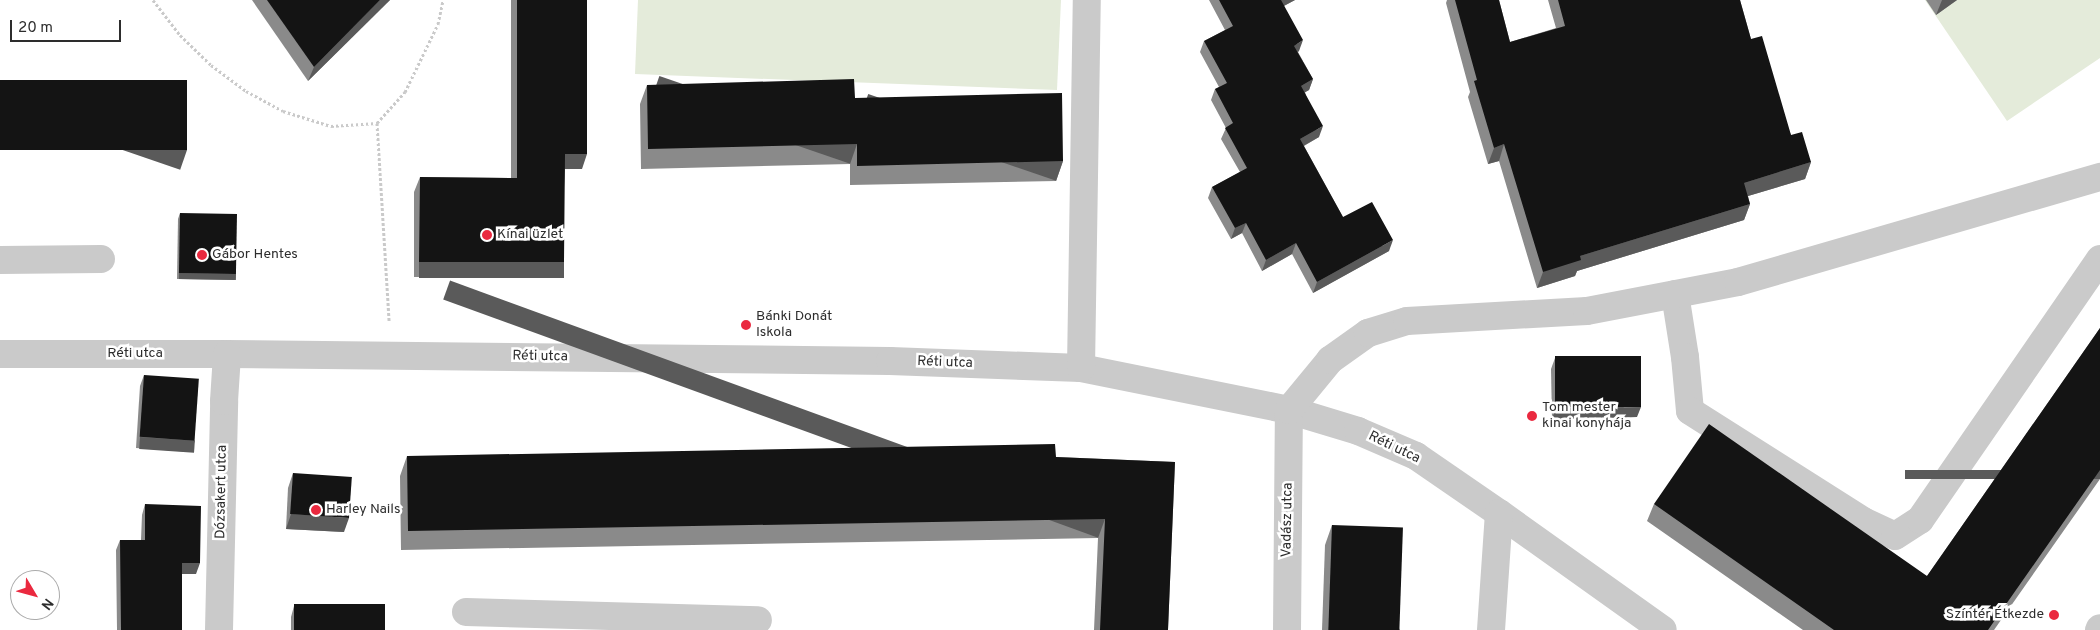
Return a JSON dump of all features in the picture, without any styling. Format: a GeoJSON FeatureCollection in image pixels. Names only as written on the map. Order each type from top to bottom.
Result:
{"type":"FeatureCollection","features":[{"type":"Feature","properties":{"kind":"street"},"geometry":{"type":"LineString","coordinates":[[1081,368],[1087,0]]}},
{"type":"Feature","properties":{"kind":"street"},"geometry":{"type":"LineString","coordinates":[[1289,410],[1330,360],[1368,333],[1406,321],[1587,311],[1738,282],[2100,177]]}},
{"type":"Feature","properties":{"kind":"street"},"geometry":{"type":"LineString","coordinates":[[0,260],[101,259]]}},
{"type":"Feature","properties":{"kind":"street"},"geometry":{"type":"LineString","coordinates":[[1675,294],[1685,357],[1690,411],[1863,521],[1895,536],[1920,520],[2100,259]]}},
{"type":"Feature","properties":{"kind":"street","name":"Réti utca"},"geometry":{"type":"LineString","coordinates":[[0,354],[227,354],[890,361],[1081,368],[1289,410],[1358,431],[1416,456],[1499,512],[1663,630]]}},
{"type":"Feature","properties":{"kind":"street","name":"Dózsakert utca"},"geometry":{"type":"LineString","coordinates":[[219,630],[224,401],[227,354]]}},
{"type":"Feature","properties":{"kind":"street","name":"Vadász utca"},"geometry":{"type":"LineString","coordinates":[[1287,630],[1289,410]]}},
{"type":"Feature","properties":{"kind":"street"},"geometry":{"type":"LineString","coordinates":[[1491,630],[1499,512]]}},
{"type":"Feature","properties":{"kind":"street"},"geometry":{"type":"LineString","coordinates":[[466,612],[612,623],[758,620]]}},
{"type":"Feature","properties":{"kind":"path"},"geometry":{"type":"LineString","coordinates":[[153,0],[180,35],[211,65],[246,91],[283,111],[331,126],[377,123],[405,92],[438,24],[443,0]]}},
{"type":"Feature","properties":{"kind":"path"},"geometry":{"type":"LineString","coordinates":[[377,123],[391,356]]}},
{"type":"Feature","properties":{"kind":"green space"},"geometry":{"type":"Polygon","coordinates":[[[638,0],[1061,0],[1057,90],[635,74],[638,0]]]}},
{"type":"Feature","properties":{"kind":"green space"},"geometry":{"type":"Polygon","coordinates":[[[1925,0],[2100,0],[2100,58],[2007,121],[1925,0]]]}},
{"type":"Feature","properties":{"kind":"building"},"geometry":{"type":"Polygon","coordinates":[[[267,0],[380,0],[314,67],[267,0]]]}},
{"type":"Feature","properties":{"kind":"building"},"geometry":{"type":"Polygon","coordinates":[[[517,0],[587,0],[587,154],[565,154],[564,262],[419,262],[420,177],[517,178],[517,0]]]}},
{"type":"Feature","properties":{"kind":"building"},"geometry":{"type":"Polygon","coordinates":[[[1219,0],[1281,0],[1303,40],[1294,46],[1313,79],[1301,86],[1323,126],[1300,139],[1343,217],[1372,202],[1393,240],[1317,282],[1296,243],[1266,260],[1246,223],[1235,228],[1212,187],[1247,168],[1225,128],[1233,123],[1215,89],[1227,83],[1204,41],[1233,26],[1219,0]]]}},
{"type":"Feature","properties":{"kind":"building"},"geometry":{"type":"Polygon","coordinates":[[[1455,0],[1499,0],[1510,42],[1565,26],[1558,0],[1740,0],[1751,39],[1762,36],[1791,135],[1802,132],[1811,162],[1744,183],[1750,204],[1580,256],[1581,260],[1543,272],[1504,144],[1494,148],[1474,81],[1477,80],[1455,0]]]}},
{"type":"Feature","properties":{"kind":"building"},"geometry":{"type":"Polygon","coordinates":[[[854,79],[855,98],[1062,93],[1063,161],[857,166],[857,144],[648,149],[647,85],[854,79]]]}},
{"type":"Feature","properties":{"kind":"building"},"geometry":{"type":"Polygon","coordinates":[[[0,80],[187,80],[187,150],[0,150],[0,80]]]}},
{"type":"Feature","properties":{"kind":"building"},"geometry":{"type":"Polygon","coordinates":[[[180,213],[237,214],[236,274],[179,273],[180,213]]]}},
{"type":"Feature","properties":{"kind":"building"},"geometry":{"type":"Polygon","coordinates":[[[2100,328],[2100,470],[1988,630],[1834,630],[1654,504],[1709,424],[1927,576],[2100,328]]]}},
{"type":"Feature","properties":{"kind":"building"},"geometry":{"type":"Polygon","coordinates":[[[1555,356],[1641,356],[1641,407],[1555,407],[1555,356]]]}},
{"type":"Feature","properties":{"kind":"building"},"geometry":{"type":"Polygon","coordinates":[[[144,375],[199,379],[195,441],[140,437],[144,375]]]}},
{"type":"Feature","properties":{"kind":"building"},"geometry":{"type":"Polygon","coordinates":[[[1055,444],[1056,457],[1175,462],[1168,630],[1100,630],[1105,519],[408,531],[407,456],[1055,444]]]}},
{"type":"Feature","properties":{"kind":"building"},"geometry":{"type":"Polygon","coordinates":[[[293,473],[352,477],[349,518],[290,514],[293,473]]]}},
{"type":"Feature","properties":{"kind":"building"},"geometry":{"type":"Polygon","coordinates":[[[145,504],[201,506],[200,563],[182,563],[182,630],[121,630],[120,540],[145,540],[145,504]]]}},
{"type":"Feature","properties":{"kind":"building"},"geometry":{"type":"Polygon","coordinates":[[[1332,525],[1403,527],[1399,630],[1328,630],[1332,525]]]}},
{"type":"Feature","properties":{"kind":"building"},"geometry":{"type":"Polygon","coordinates":[[[294,604],[385,604],[385,630],[294,630],[294,604]]]}},
{"type":"Feature","properties":{"kind":"place","name":"Kínai üzlet"},"geometry":{"type":"Point","coordinates":[487,235]}},
{"type":"Feature","properties":{"kind":"place","name":"Gábor Hentes"},"geometry":{"type":"Point","coordinates":[202,255]}},
{"type":"Feature","properties":{"kind":"place","name":"Bánki Donát Iskola"},"geometry":{"type":"Point","coordinates":[746,325]}},
{"type":"Feature","properties":{"kind":"place","name":"Tom mester kinai konyhája"},"geometry":{"type":"Point","coordinates":[1532,416]}},
{"type":"Feature","properties":{"kind":"place","name":"Harley Nails"},"geometry":{"type":"Point","coordinates":[316,510]}},
{"type":"Feature","properties":{"kind":"place","name":"Színtér Étkezde"},"geometry":{"type":"Point","coordinates":[2054,615]}}]}
